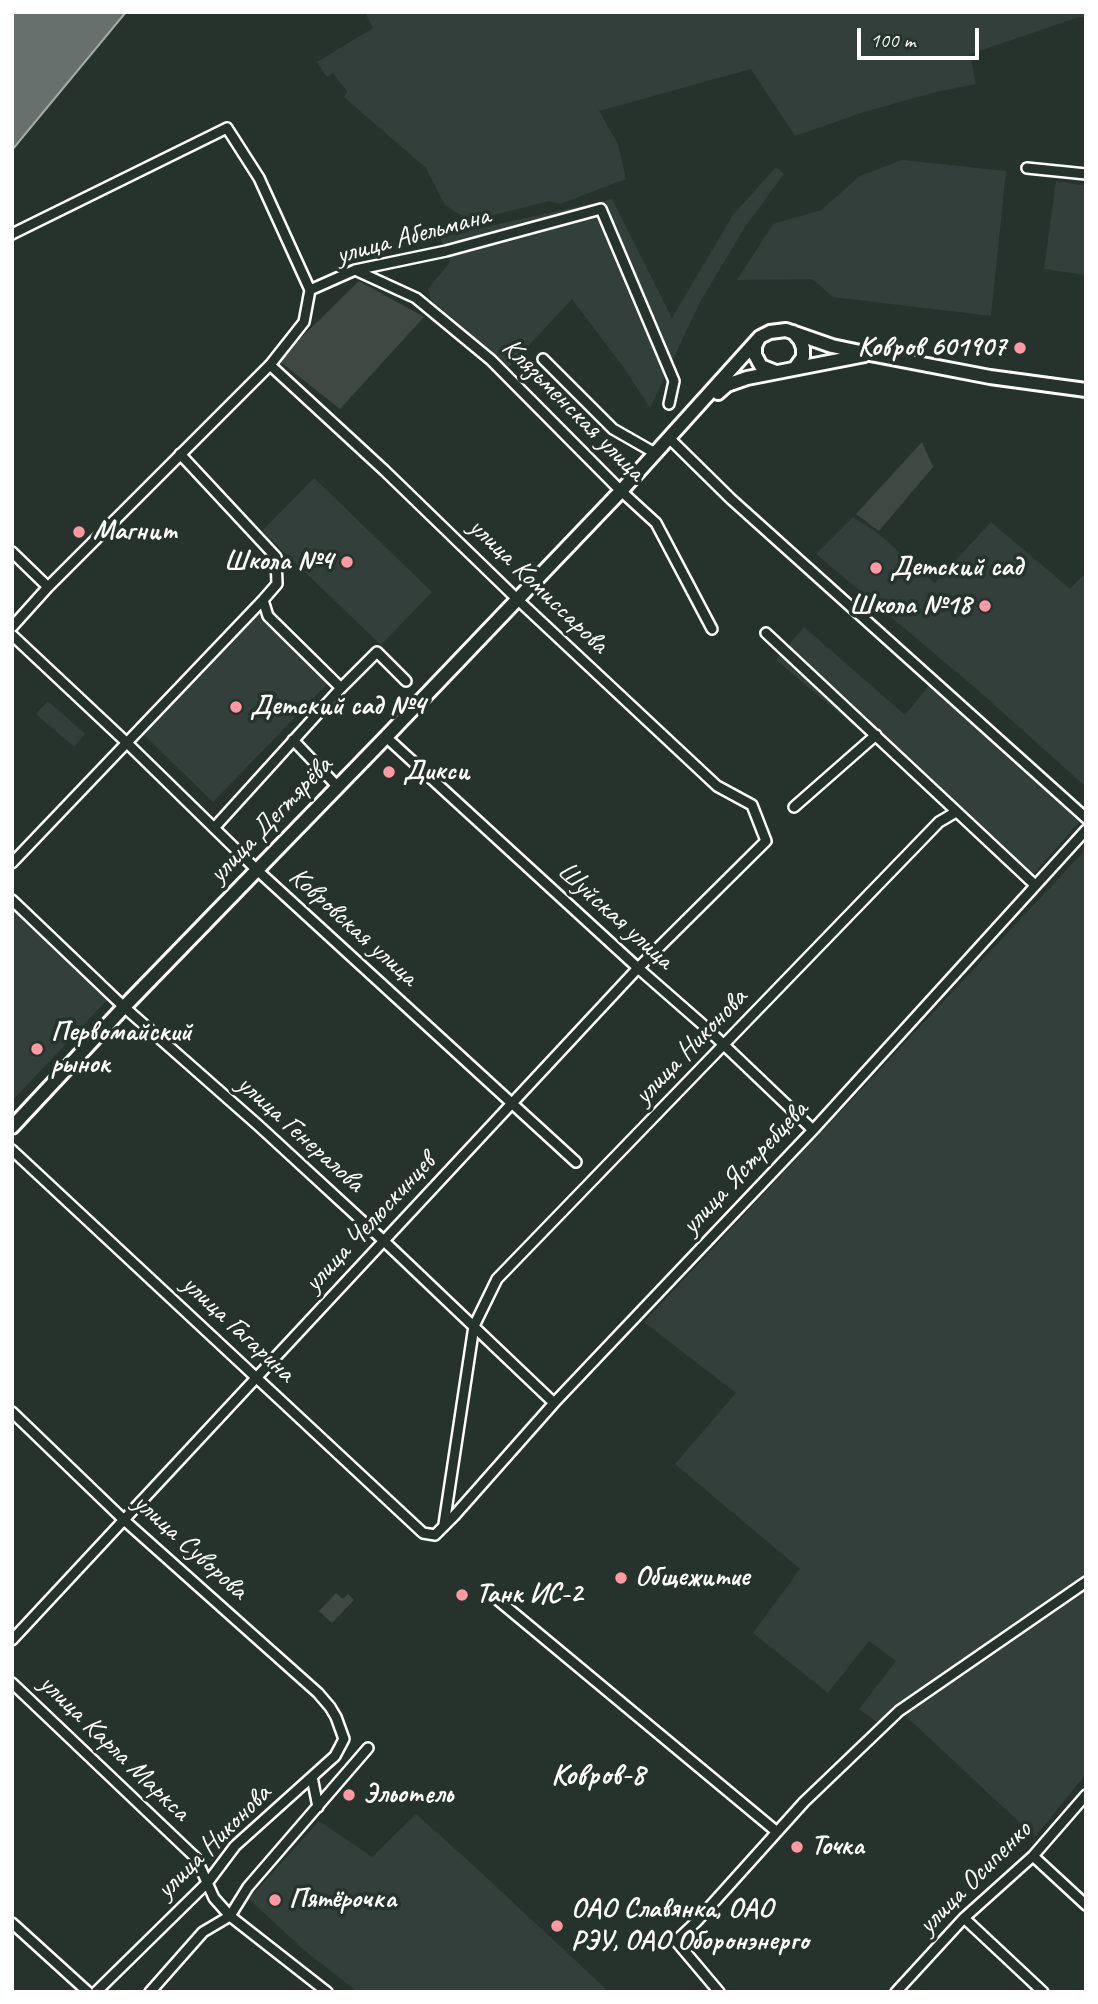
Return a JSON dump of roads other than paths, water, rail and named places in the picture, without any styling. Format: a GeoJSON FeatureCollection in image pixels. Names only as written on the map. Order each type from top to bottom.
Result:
{"type":"FeatureCollection","features":[{"type":"Feature","properties":{"kind":"main road"},"geometry":{"type":"LineString","coordinates":[[681,426],[760,337],[770,332],[786,330],[832,346],[870,354],[990,377],[1086,390]]}},
{"type":"Feature","properties":{"kind":"main road"},"geometry":{"type":"LineString","coordinates":[[793,332],[803,348],[803,357],[795,368]]}},
{"type":"Feature","properties":{"kind":"main road"},"geometry":{"type":"LineString","coordinates":[[760,337],[755,346],[755,355],[761,366],[777,372]]}},
{"type":"Feature","properties":{"kind":"main road"},"geometry":{"type":"LineString","coordinates":[[681,426],[727,385],[747,378],[870,354]]}},
{"type":"Feature","properties":{"kind":"main road","name":"улица Дегтярёва"},"geometry":{"type":"LineString","coordinates":[[12,1127],[681,426]]}},
{"type":"Feature","properties":{"kind":"street"},"geometry":{"type":"LineString","coordinates":[[12,234],[227,128],[259,178],[310,290]]}},
{"type":"Feature","properties":{"kind":"street"},"geometry":{"type":"LineString","coordinates":[[1027,168],[1086,174]]}},
{"type":"Feature","properties":{"kind":"street","name":"улица Абельмана"},"geometry":{"type":"LineString","coordinates":[[12,627],[48,587],[270,365],[304,322],[310,290],[355,270],[446,251],[601,209],[674,381],[668,404]]}},
{"type":"Feature","properties":{"kind":"street","name":"Клязьменская улица"},"geometry":{"type":"LineString","coordinates":[[355,270],[416,298],[491,360],[656,523],[712,629]]}},
{"type":"Feature","properties":{"kind":"street"},"geometry":{"type":"LineString","coordinates":[[543,359],[613,429],[655,453]]}},
{"type":"Feature","properties":{"kind":"street","name":"улица Комиссарова"},"geometry":{"type":"LineString","coordinates":[[270,365],[717,786],[752,806],[766,841]]}},
{"type":"Feature","properties":{"kind":"street"},"geometry":{"type":"LineString","coordinates":[[669,438],[732,499],[1086,818]]}},
{"type":"Feature","properties":{"kind":"street"},"geometry":{"type":"LineString","coordinates":[[12,863],[276,584],[276,557],[180,454]]}},
{"type":"Feature","properties":{"kind":"street"},"geometry":{"type":"LineString","coordinates":[[12,552],[48,587]]}},
{"type":"Feature","properties":{"kind":"street"},"geometry":{"type":"LineString","coordinates":[[263,600],[268,616],[341,688]]}},
{"type":"Feature","properties":{"kind":"street"},"geometry":{"type":"LineString","coordinates":[[766,633],[1035,886]]}},
{"type":"Feature","properties":{"kind":"street","name":"Ковровская улица"},"geometry":{"type":"LineString","coordinates":[[12,635],[257,870],[576,1162]]}},
{"type":"Feature","properties":{"kind":"street"},"geometry":{"type":"LineString","coordinates":[[214,828],[377,652],[406,681]]}},
{"type":"Feature","properties":{"kind":"street"},"geometry":{"type":"LineString","coordinates":[[794,807],[876,735]]}},
{"type":"Feature","properties":{"kind":"street","name":"Шуйская улица"},"geometry":{"type":"LineString","coordinates":[[386,737],[724,1045],[813,1130]]}},
{"type":"Feature","properties":{"kind":"street"},"geometry":{"type":"LineString","coordinates":[[293,740],[338,787]]}},
{"type":"Feature","properties":{"kind":"street","name":"улица Никонова"},"geometry":{"type":"LineString","coordinates":[[444,1525],[474,1326],[498,1279],[939,822],[956,812]]}},
{"type":"Feature","properties":{"kind":"street","name":"улица Ястребцева"},"geometry":{"type":"LineString","coordinates":[[435,1535],[554,1403],[813,1130],[1086,830]]}},
{"type":"Feature","properties":{"kind":"street","name":"улица Челюскинцев"},"geometry":{"type":"LineString","coordinates":[[12,1640],[638,968],[766,841]]}},
{"type":"Feature","properties":{"kind":"street","name":"улица Генералова"},"geometry":{"type":"LineString","coordinates":[[12,900],[124,1007],[385,1242],[554,1403]]}},
{"type":"Feature","properties":{"kind":"street","name":"улица Гагарина"},"geometry":{"type":"LineString","coordinates":[[12,1150],[423,1533],[435,1535]]}},
{"type":"Feature","properties":{"kind":"street","name":"улица Суворова"},"geometry":{"type":"LineString","coordinates":[[12,1412],[124,1520],[292,1669],[337,1717]]}},
{"type":"Feature","properties":{"kind":"street"},"geometry":{"type":"LineString","coordinates":[[719,1992],[676,1941],[804,1802],[899,1711],[1086,1582]]}},
{"type":"Feature","properties":{"kind":"street"},"geometry":{"type":"LineString","coordinates":[[498,1600],[777,1832]]}},
{"type":"Feature","properties":{"kind":"street","name":"улица Карла Маркса"},"geometry":{"type":"LineString","coordinates":[[12,1683],[196,1858],[214,1898],[230,1916],[327,1992]]}},
{"type":"Feature","properties":{"kind":"street","name":"улица Никонова"},"geometry":{"type":"LineString","coordinates":[[96,1992],[208,1882],[235,1846],[335,1756],[344,1739],[337,1717]]}},
{"type":"Feature","properties":{"kind":"street"},"geometry":{"type":"LineString","coordinates":[[150,1992],[203,1932],[230,1916],[248,1887],[368,1748]]}},
{"type":"Feature","properties":{"kind":"street"},"geometry":{"type":"LineString","coordinates":[[312,1777],[318,1807]]}},
{"type":"Feature","properties":{"kind":"street","name":"улица Осипенко"},"geometry":{"type":"LineString","coordinates":[[901,1990],[964,1918],[1033,1856],[1086,1795]]}},
{"type":"Feature","properties":{"kind":"street"},"geometry":{"type":"LineString","coordinates":[[1033,1856],[1086,1905]]}},
{"type":"Feature","properties":{"kind":"street"},"geometry":{"type":"LineString","coordinates":[[964,1918],[1043,1992]]}},
{"type":"Feature","properties":{"kind":"street"},"geometry":{"type":"LineString","coordinates":[[12,1923],[89,1992]]}},
{"type":"Feature","properties":{"kind":"place","name":"Ковров 601907"},"geometry":{"type":"Point","coordinates":[1020,348]}},
{"type":"Feature","properties":{"kind":"place","name":"Магнит"},"geometry":{"type":"Point","coordinates":[79,532]}},
{"type":"Feature","properties":{"kind":"place","name":"Школа №4"},"geometry":{"type":"Point","coordinates":[347,562]}},
{"type":"Feature","properties":{"kind":"place","name":"Детский сад"},"geometry":{"type":"Point","coordinates":[876,568]}},
{"type":"Feature","properties":{"kind":"place","name":"Школа №18"},"geometry":{"type":"Point","coordinates":[985,606]}},
{"type":"Feature","properties":{"kind":"place","name":"Детский сад №4"},"geometry":{"type":"Point","coordinates":[236,707]}},
{"type":"Feature","properties":{"kind":"place","name":"Дикси"},"geometry":{"type":"Point","coordinates":[389,772]}},
{"type":"Feature","properties":{"kind":"place","name":"Первомайский рынок"},"geometry":{"type":"Point","coordinates":[37,1049]}},
{"type":"Feature","properties":{"kind":"place","name":"Общежитие"},"geometry":{"type":"Point","coordinates":[621,1578]}},
{"type":"Feature","properties":{"kind":"place","name":"Танк ИС-2"},"geometry":{"type":"Point","coordinates":[462,1595]}},
{"type":"Feature","properties":{"kind":"place","name":"Эльотель"},"geometry":{"type":"Point","coordinates":[349,1795]}},
{"type":"Feature","properties":{"kind":"place","name":"Точка"},"geometry":{"type":"Point","coordinates":[797,1847]}},
{"type":"Feature","properties":{"kind":"place","name":"Пятёрочка"},"geometry":{"type":"Point","coordinates":[275,1900]}},
{"type":"Feature","properties":{"kind":"place","name":"ОАО Славянка, ОАО РЭУ, ОАО Оборонэнерго"},"geometry":{"type":"Point","coordinates":[557,1926]}},
{"type":"Feature","properties":{"kind":"district","name":"Ковров-8"},"geometry":{"type":"Point","coordinates":[598,1776]}}]}
